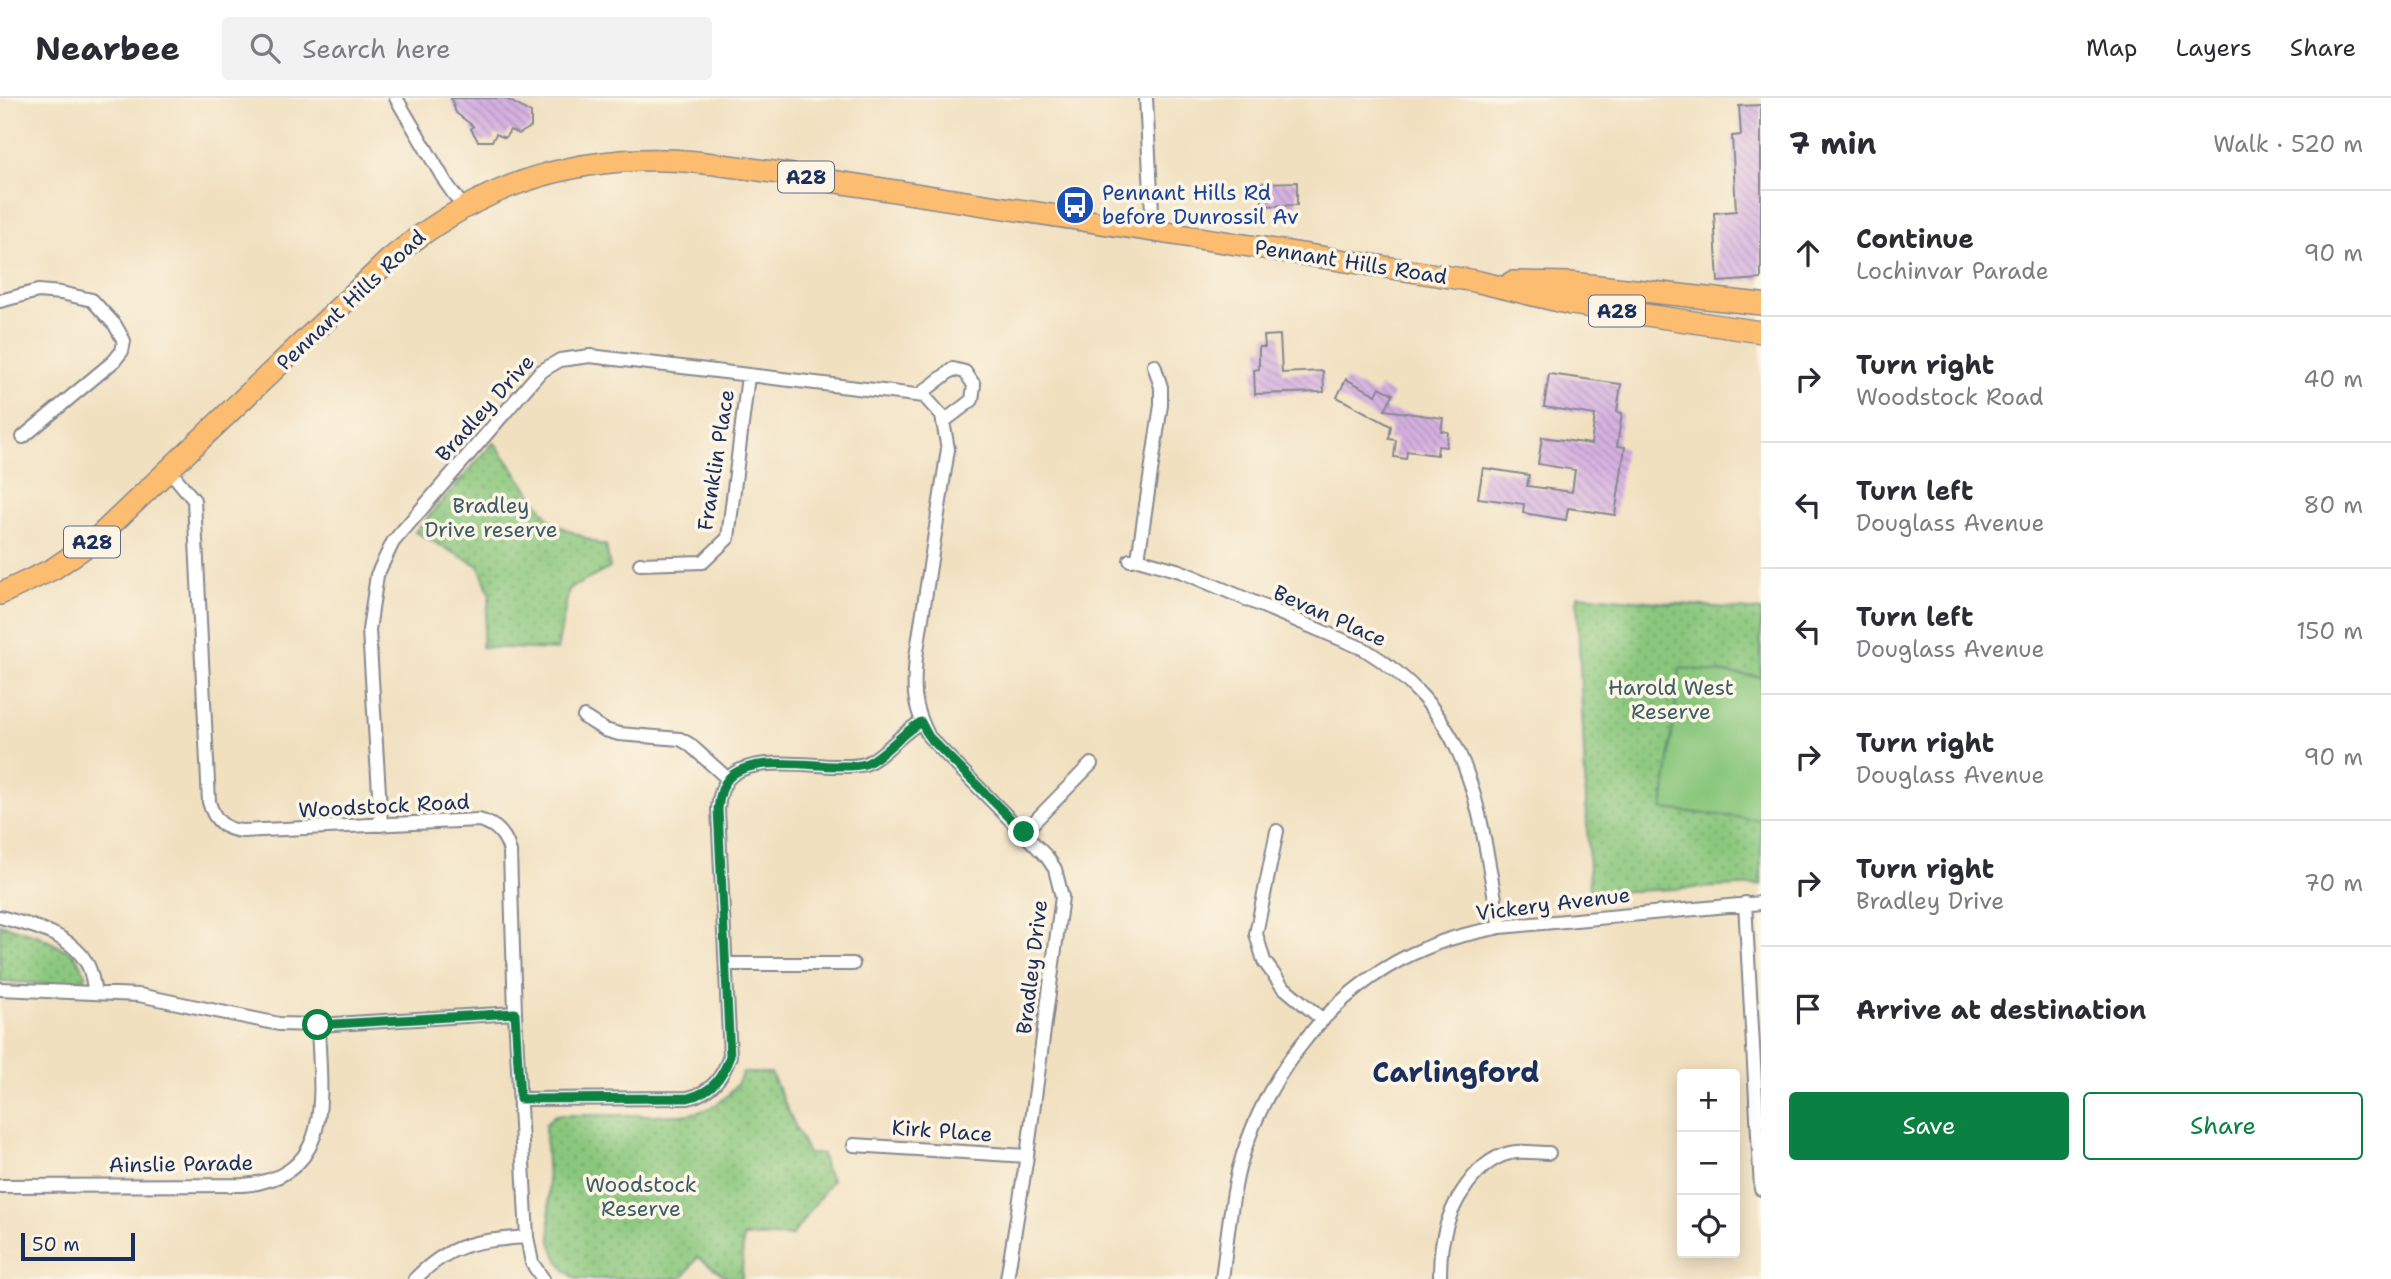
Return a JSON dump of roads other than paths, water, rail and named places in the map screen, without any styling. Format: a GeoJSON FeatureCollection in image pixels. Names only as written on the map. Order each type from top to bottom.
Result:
{"type":"FeatureCollection","features":[{"type":"Feature","properties":{"kind":"highway","name":"Pennant Hills Road"},"geometry":{"type":"LineString","coordinates":[[0,594],[53,569],[94,541],[389,260],[430,227],[485,195],[543,174],[597,163],[640,160],[773,172],[1475,281],[1571,304],[1761,332]]}},
{"type":"Feature","properties":{"kind":"highway","name":"Pennant Hills Road"},"geometry":{"type":"LineString","coordinates":[[1475,281],[1571,283],[1761,304]]}},
{"type":"Feature","properties":{"kind":"street"},"geometry":{"type":"LineString","coordinates":[[396,98],[446,183],[463,206]]}},
{"type":"Feature","properties":{"kind":"street"},"geometry":{"type":"LineString","coordinates":[[1146,98],[1153,231]]}},
{"type":"Feature","properties":{"kind":"street"},"geometry":{"type":"LineString","coordinates":[[0,301],[38,291],[92,300],[115,325],[124,341],[122,351],[114,360],[23,437]]}},
{"type":"Feature","properties":{"kind":"street","name":"Bradley Drive"},"geometry":{"type":"LineString","coordinates":[[381,825],[369,630],[377,575],[393,542],[540,372],[560,360],[590,356],[919,395]]}},
{"type":"Feature","properties":{"kind":"street","name":"Bevan Place"},"geometry":{"type":"LineString","coordinates":[[1154,365],[1161,387],[1161,405],[1134,559],[1180,571],[1364,649],[1389,664],[1407,680],[1437,714],[1464,761],[1474,789],[1500,927]]}},
{"type":"Feature","properties":{"kind":"street"},"geometry":{"type":"LineString","coordinates":[[953,369],[965,372],[974,385],[972,400],[943,422],[942,416],[924,396],[919,395],[953,369]]}},
{"type":"Feature","properties":{"kind":"street","name":"Franklin Place"},"geometry":{"type":"LineString","coordinates":[[640,564],[703,562],[728,538],[748,376]]}},
{"type":"Feature","properties":{"kind":"street","name":"Bradley Drive"},"geometry":{"type":"LineString","coordinates":[[943,422],[948,449],[913,692],[921,722],[929,737],[1047,857],[1055,869],[1062,897],[1027,1156],[1007,1279]]}},
{"type":"Feature","properties":{"kind":"street","name":"Woodstock Road"},"geometry":{"type":"LineString","coordinates":[[170,471],[194,500],[209,802],[220,823],[237,831],[479,820],[491,824],[504,836],[510,852],[515,1013],[527,1237],[532,1263],[543,1279]]}},
{"type":"Feature","properties":{"kind":"street"},"geometry":{"type":"LineString","coordinates":[[584,717],[605,730],[619,734],[680,739],[728,779]]}},
{"type":"Feature","properties":{"kind":"street"},"geometry":{"type":"LineString","coordinates":[[520,1099],[688,1098],[708,1091],[724,1072],[730,1056],[718,809],[728,779],[738,770],[760,764],[864,764],[921,722]]}},
{"type":"Feature","properties":{"kind":"street"},"geometry":{"type":"LineString","coordinates":[[1024,832],[1091,764]]}},
{"type":"Feature","properties":{"kind":"street"},"geometry":{"type":"LineString","coordinates":[[1277,831],[1256,934],[1264,961],[1282,986],[1323,1020]]}},
{"type":"Feature","properties":{"kind":"street"},"geometry":{"type":"LineString","coordinates":[[1745,903],[1761,1189]]}},
{"type":"Feature","properties":{"kind":"street","name":"Vickery Avenue"},"geometry":{"type":"LineString","coordinates":[[1222,1279],[1237,1181],[1247,1143],[1274,1082],[1298,1047],[1358,988],[1426,947],[1500,927],[1761,903]]}},
{"type":"Feature","properties":{"kind":"street"},"geometry":{"type":"LineString","coordinates":[[0,917],[66,940],[88,963],[95,993]]}},
{"type":"Feature","properties":{"kind":"street"},"geometry":{"type":"LineString","coordinates":[[727,964],[853,964]]}},
{"type":"Feature","properties":{"kind":"street"},"geometry":{"type":"LineString","coordinates":[[0,989],[146,996],[269,1023],[318,1025],[515,1013]]}},
{"type":"Feature","properties":{"kind":"street","name":"Ainslie Parade"},"geometry":{"type":"LineString","coordinates":[[0,1186],[243,1185],[281,1175],[304,1156],[317,1129],[321,1110],[318,1025]]}},
{"type":"Feature","properties":{"kind":"street","name":"Kirk Place"},"geometry":{"type":"LineString","coordinates":[[854,1145],[1027,1156]]}},
{"type":"Feature","properties":{"kind":"street"},"geometry":{"type":"LineString","coordinates":[[1440,1279],[1443,1238],[1459,1199],[1474,1177],[1506,1154],[1549,1153]]}},
{"type":"Feature","properties":{"kind":"street"},"geometry":{"type":"LineString","coordinates":[[415,1279],[440,1257],[476,1241],[527,1237]]}},
{"type":"Feature","properties":{"kind":"place","name":"Pennant Hills Rd before Dunrossil Av"},"geometry":{"type":"Point","coordinates":[1075,205]}},
{"type":"Feature","properties":{"kind":"district","name":"Carlingford"},"geometry":{"type":"Point","coordinates":[1456,1072]}},
{"type":"Feature","properties":{"kind":"park label","name":"Bradley Drive reserve"},"geometry":{"type":"Point","coordinates":[491,518]}},
{"type":"Feature","properties":{"kind":"park label","name":"Harold West Reserve"},"geometry":{"type":"Point","coordinates":[1671,700]}},
{"type":"Feature","properties":{"kind":"park label","name":"Woodstock Reserve"},"geometry":{"type":"Point","coordinates":[641,1197]}}]}
